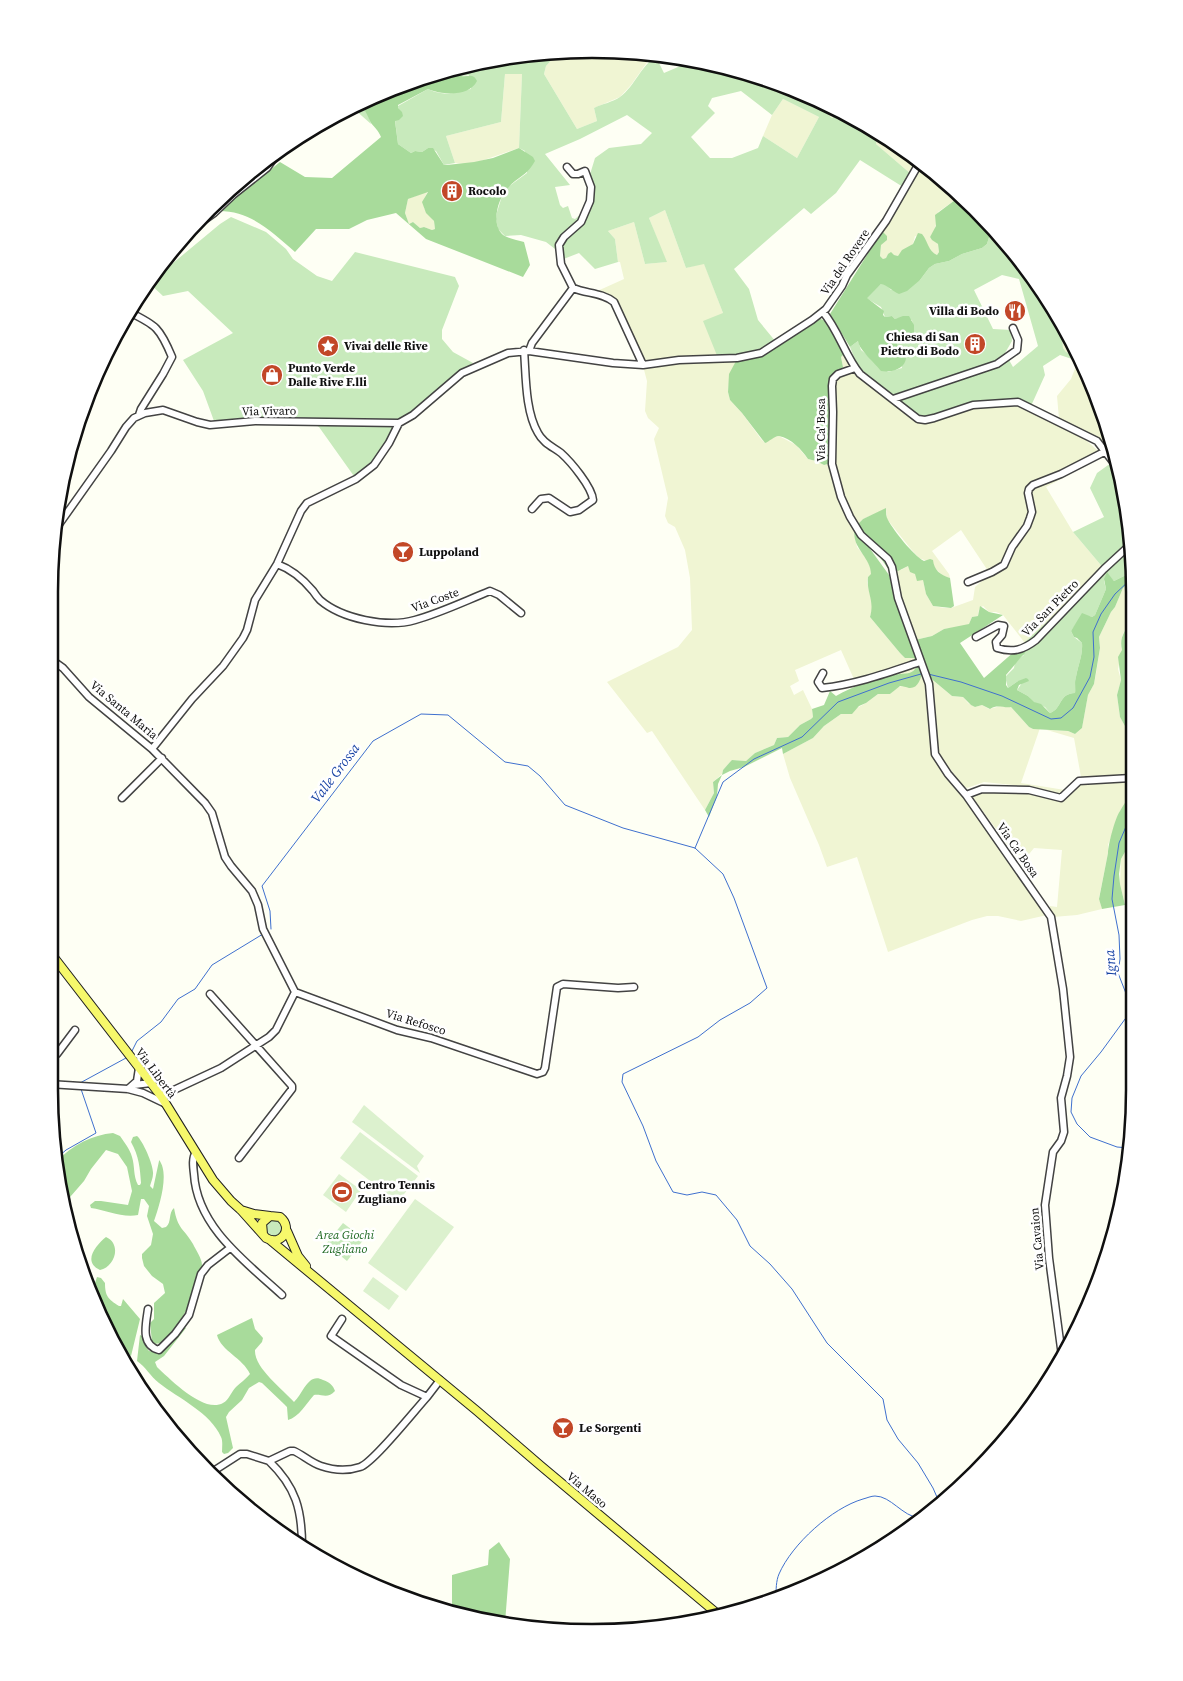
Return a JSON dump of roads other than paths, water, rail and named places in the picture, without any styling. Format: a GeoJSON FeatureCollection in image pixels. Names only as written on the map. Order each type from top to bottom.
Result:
{"type":"FeatureCollection","features":[{"type":"Feature","properties":{"kind":"main road","name":"Via Libertà"},"geometry":{"type":"LineString","coordinates":[[58,963],[161,1096],[214,1180],[231,1201],[242,1210],[263,1234]]}},
{"type":"Feature","properties":{"kind":"main road"},"geometry":{"type":"LineString","coordinates":[[242,1210],[254,1214],[276,1216],[284,1220],[286,1231],[298,1256],[316,1277]]}},
{"type":"Feature","properties":{"kind":"main road"},"geometry":{"type":"LineString","coordinates":[[270,1216],[262,1224],[263,1234],[300,1266],[316,1277]]}},
{"type":"Feature","properties":{"kind":"main road"},"geometry":{"type":"LineString","coordinates":[[270,1240],[278,1240],[285,1235],[286,1231]]}},
{"type":"Feature","properties":{"kind":"main road","name":"Via Maso"},"geometry":{"type":"LineString","coordinates":[[316,1277],[712,1609]]}},
{"type":"Feature","properties":{"kind":"street"},"geometry":{"type":"LineString","coordinates":[[152,748],[192,699],[223,666],[236,648],[247,630],[254,600],[277,564],[307,502],[356,479],[374,465],[389,443],[398,423],[413,415],[462,373],[495,358],[526,350],[613,363],[644,365],[614,302],[606,296],[573,288],[562,264],[560,245],[564,237],[581,222],[590,201],[591,187],[585,171],[573,174],[567,166]]}},
{"type":"Feature","properties":{"kind":"street"},"geometry":{"type":"LineString","coordinates":[[238,191],[268,167]]}},
{"type":"Feature","properties":{"kind":"street","name":"Via del Rovere"},"geometry":{"type":"LineString","coordinates":[[644,365],[679,360],[737,358],[761,353],[823,312],[831,303],[847,275],[886,220],[917,168]]}},
{"type":"Feature","properties":{"kind":"street"},"geometry":{"type":"LineString","coordinates":[[532,510],[541,499],[549,498],[570,512],[579,510],[593,500],[585,482],[560,453],[538,434],[531,417],[526,385],[526,350],[573,288]]}},
{"type":"Feature","properties":{"kind":"street"},"geometry":{"type":"LineString","coordinates":[[823,312],[860,374],[918,419],[925,420],[973,405],[1018,402],[1066,427],[1089,436],[1097,441],[1108,456]]}},
{"type":"Feature","properties":{"kind":"street"},"geometry":{"type":"LineString","coordinates":[[62,520],[126,427],[134,418],[140,415],[141,409],[172,357],[164,338],[151,322],[135,315]]}},
{"type":"Feature","properties":{"kind":"street"},"geometry":{"type":"LineString","coordinates":[[893,399],[997,364],[1017,350],[1018,340],[1013,328]]}},
{"type":"Feature","properties":{"kind":"street","name":"Via Ca' Bosa"},"geometry":{"type":"LineString","coordinates":[[855,368],[838,374],[833,379],[831,449],[834,475],[850,517],[861,534],[888,560],[892,567],[898,598],[929,684],[935,754],[1051,917]]}},
{"type":"Feature","properties":{"kind":"street","name":"Via Vivaro"},"geometry":{"type":"LineString","coordinates":[[140,415],[153,410],[164,410],[210,425],[254,421],[398,423]]}},
{"type":"Feature","properties":{"kind":"street"},"geometry":{"type":"LineString","coordinates":[[968,582],[1004,565],[1012,547],[1027,526],[1030,518],[1032,512],[1028,494],[1029,488],[1032,485],[1061,474],[1104,452]]}},
{"type":"Feature","properties":{"kind":"street","name":"Via San Pietro"},"geometry":{"type":"LineString","coordinates":[[976,637],[998,625],[1004,626],[1002,635],[996,642],[997,648],[1008,651],[1024,649],[1036,640],[1123,551]]}},
{"type":"Feature","properties":{"kind":"street","name":"Via Coste"},"geometry":{"type":"LineString","coordinates":[[277,564],[289,568],[320,600],[339,612],[377,623],[413,620],[490,591],[499,595],[521,613]]}},
{"type":"Feature","properties":{"kind":"street"},"geometry":{"type":"LineString","coordinates":[[822,673],[818,682],[822,688],[846,686],[920,662]]}},
{"type":"Feature","properties":{"kind":"street","name":"Via Santa Maria"},"geometry":{"type":"LineString","coordinates":[[58,664],[89,697],[152,748],[205,803],[212,813],[225,857],[252,891],[258,905],[263,929],[295,992]]}},
{"type":"Feature","properties":{"kind":"street"},"geometry":{"type":"LineString","coordinates":[[122,798],[162,758]]}},
{"type":"Feature","properties":{"kind":"street"},"geometry":{"type":"LineString","coordinates":[[966,795],[982,789],[1028,790],[1061,798],[1079,781],[1126,778]]}},
{"type":"Feature","properties":{"kind":"street","name":"Via Cavaion"},"geometry":{"type":"LineString","coordinates":[[1051,917],[1063,989],[1070,1057],[1061,1098],[1064,1132],[1061,1141],[1053,1152],[1044,1205],[1060,1344]]}},
{"type":"Feature","properties":{"kind":"street","name":"Via Refosco"},"geometry":{"type":"LineString","coordinates":[[295,992],[397,1030],[431,1038],[536,1074],[542,1072],[545,1068],[557,987],[563,984],[618,988],[634,986]]}},
{"type":"Feature","properties":{"kind":"street"},"geometry":{"type":"LineString","coordinates":[[161,1096],[221,1068],[256,1046],[276,1030],[295,992]]}},
{"type":"Feature","properties":{"kind":"street"},"geometry":{"type":"LineString","coordinates":[[210,994],[292,1086],[292,1090],[239,1158]]}},
{"type":"Feature","properties":{"kind":"street"},"geometry":{"type":"LineString","coordinates":[[58,1053],[75,1030]]}},
{"type":"Feature","properties":{"kind":"street"},"geometry":{"type":"LineString","coordinates":[[131,1087],[137,1081],[140,1068]]}},
{"type":"Feature","properties":{"kind":"street"},"geometry":{"type":"LineString","coordinates":[[58,1085],[131,1087],[151,1083],[150,1088],[143,1093]]}},
{"type":"Feature","properties":{"kind":"street"},"geometry":{"type":"LineString","coordinates":[[131,1087],[166,1104]]}},
{"type":"Feature","properties":{"kind":"street"},"geometry":{"type":"LineString","coordinates":[[196,1152],[193,1162],[196,1190],[201,1205],[230,1248],[282,1295]]}},
{"type":"Feature","properties":{"kind":"street"},"geometry":{"type":"LineString","coordinates":[[148,1309],[145,1332],[148,1345],[153,1349],[159,1350],[176,1334],[189,1315],[201,1274],[208,1265],[230,1248]]}},
{"type":"Feature","properties":{"kind":"street"},"geometry":{"type":"LineString","coordinates":[[342,1319],[331,1336],[401,1385],[427,1397]]}},
{"type":"Feature","properties":{"kind":"street"},"geometry":{"type":"LineString","coordinates":[[269,1460],[294,1451],[321,1466],[349,1470],[361,1467],[389,1440],[440,1380]]}},
{"type":"Feature","properties":{"kind":"street"},"geometry":{"type":"LineString","coordinates":[[216,1469],[240,1454],[269,1460],[286,1479],[300,1510],[302,1538]]}},
{"type":"Feature","properties":{"kind":"waterway"},"geometry":{"type":"LineString","coordinates":[[928,674],[961,682],[1002,696],[1051,719],[1061,718],[1073,708],[1090,677],[1094,657],[1093,632],[1101,614],[1115,594],[1126,584]]}},
{"type":"Feature","properties":{"kind":"waterway"},"geometry":{"type":"LineString","coordinates":[[695,848],[723,782],[754,759],[802,737],[838,702],[889,683],[921,674]]}},
{"type":"Feature","properties":{"kind":"waterway"},"geometry":{"type":"LineString","coordinates":[[271,929],[270,911],[262,886],[373,741],[421,714],[448,715],[505,762],[528,766],[540,776],[565,805],[623,828],[695,848],[723,874],[734,898],[767,988],[750,1003],[720,1020],[698,1037],[623,1074],[622,1082],[643,1126],[656,1161],[673,1192],[687,1195],[702,1192],[716,1195],[737,1220],[750,1246],[770,1264],[792,1289],[827,1343],[883,1399],[887,1420],[898,1439],[918,1463],[937,1497]]}},
{"type":"Feature","properties":{"kind":"waterway","name":"Igna"},"geometry":{"type":"LineString","coordinates":[[1126,827],[1119,843],[1112,899],[1119,935],[1120,959],[1118,973],[1126,993]]}},
{"type":"Feature","properties":{"kind":"waterway"},"geometry":{"type":"LineString","coordinates":[[132,1051],[137,1041],[161,1022],[178,999],[195,989],[212,965],[263,934]]}},
{"type":"Feature","properties":{"kind":"waterway","name":"Igna"},"geometry":{"type":"LineString","coordinates":[[1122,1147],[1090,1137],[1077,1124],[1071,1112],[1072,1098],[1081,1076],[1126,1018]]}},
{"type":"Feature","properties":{"kind":"waterway","name":"Valle Grossa"},"geometry":{"type":"LineString","coordinates":[[80,1083],[126,1058]]}},
{"type":"Feature","properties":{"kind":"waterway","name":"Valle Grossa"},"geometry":{"type":"LineString","coordinates":[[62,1154],[96,1133],[81,1089]]}},
{"type":"Feature","properties":{"kind":"waterway"},"geometry":{"type":"LineString","coordinates":[[776,1590],[779,1574],[793,1551],[814,1529],[839,1510],[863,1499],[875,1496],[886,1499],[913,1516]]}},
{"type":"Feature","properties":{"kind":"place","name":"Rocolo"},"geometry":{"type":"Point","coordinates":[452,191]}},
{"type":"Feature","properties":{"kind":"place","name":"Villa di Bodo"},"geometry":{"type":"Point","coordinates":[1015,311]}},
{"type":"Feature","properties":{"kind":"place","name":"Chiesa di San Pietro di Bodo"},"geometry":{"type":"Point","coordinates":[975,344]}},
{"type":"Feature","properties":{"kind":"place","name":"Vivai delle Rive"},"geometry":{"type":"Point","coordinates":[328,346]}},
{"type":"Feature","properties":{"kind":"place","name":"Punto Verde Dalle Rive F.lli"},"geometry":{"type":"Point","coordinates":[272,375]}},
{"type":"Feature","properties":{"kind":"place","name":"Luppoland"},"geometry":{"type":"Point","coordinates":[403,552]}},
{"type":"Feature","properties":{"kind":"place","name":"Centro Tennis Zugliano"},"geometry":{"type":"Point","coordinates":[342,1192]}},
{"type":"Feature","properties":{"kind":"place","name":"Le Sorgenti"},"geometry":{"type":"Point","coordinates":[563,1428]}},
{"type":"Feature","properties":{"kind":"park label","name":"Area Giochi Zugliano"},"geometry":{"type":"Point","coordinates":[345,1242]}}]}
